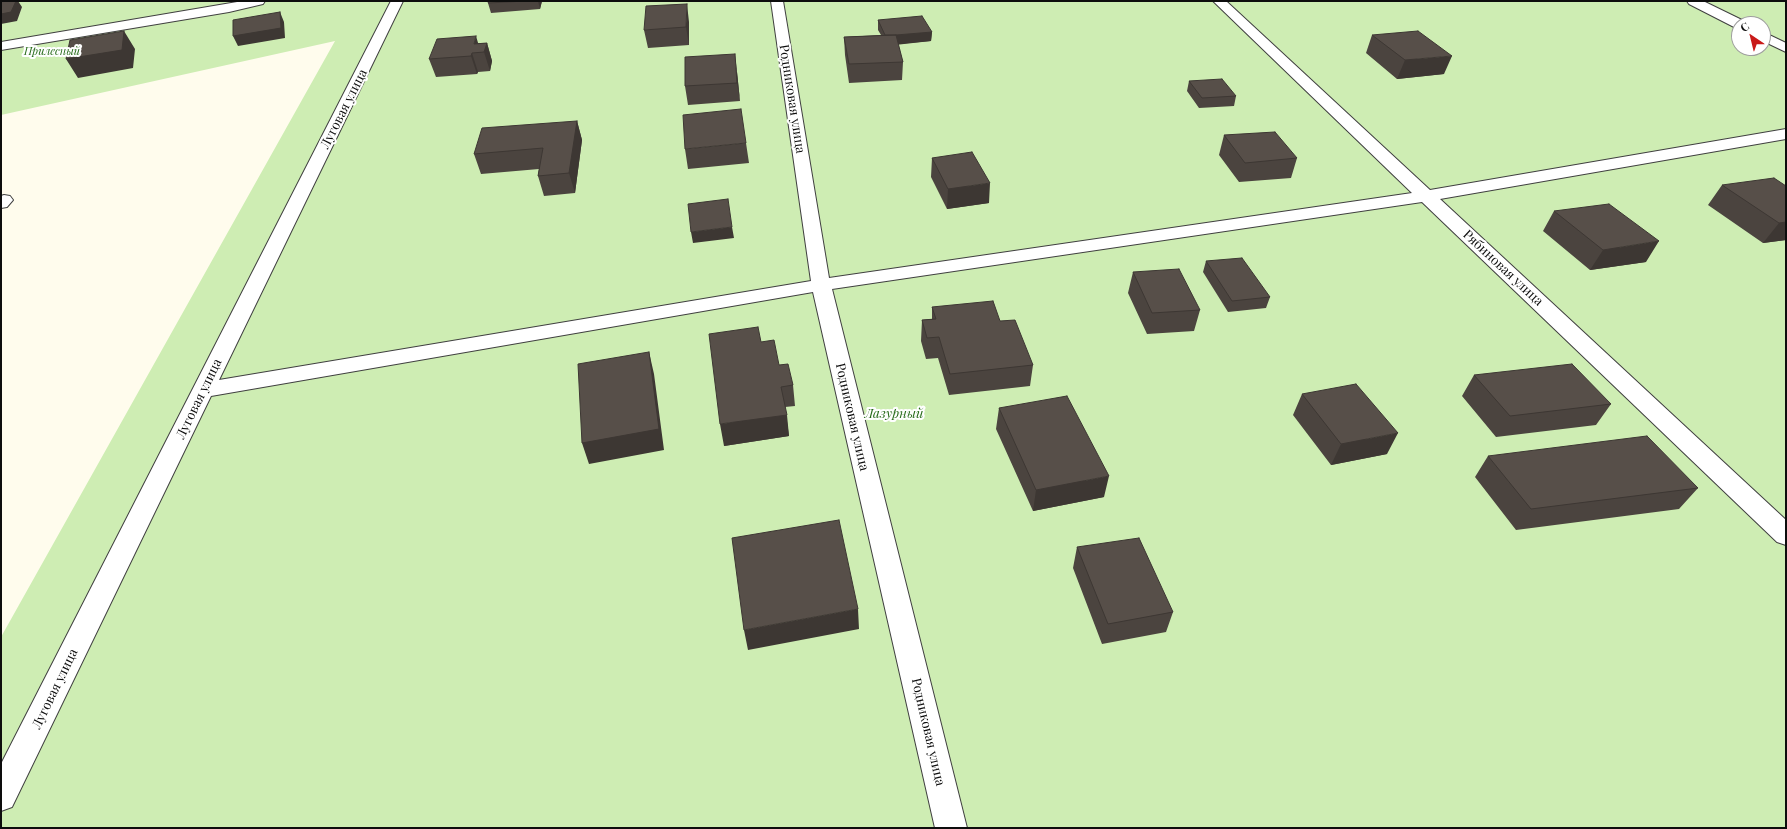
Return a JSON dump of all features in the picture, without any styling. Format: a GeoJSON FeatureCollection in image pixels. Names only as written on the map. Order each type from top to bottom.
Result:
{"type":"FeatureCollection","features":[{"type":"Feature","properties":{"kind":"street"},"geometry":{"type":"LineString","coordinates":[[1,46],[229,8],[260,1]]}},
{"type":"Feature","properties":{"kind":"street","name":"Луговая улица"},"geometry":{"type":"LineString","coordinates":[[1,796],[398,1]]}},
{"type":"Feature","properties":{"kind":"street","name":"Родниковая улица"},"geometry":{"type":"LineString","coordinates":[[777,1],[821,286],[951,828]]}},
{"type":"Feature","properties":{"kind":"street","name":"Рябиновая улица"},"geometry":{"type":"LineString","coordinates":[[1219,1],[1786,535]]}},
{"type":"Feature","properties":{"kind":"street"},"geometry":{"type":"LineString","coordinates":[[1694,1],[1731,20]]}},
{"type":"Feature","properties":{"kind":"street"},"geometry":{"type":"LineString","coordinates":[[1771,40],[1786,48]]}},
{"type":"Feature","properties":{"kind":"street"},"geometry":{"type":"LineString","coordinates":[[203,390],[821,286],[1427,196],[1786,134]]}},
{"type":"Feature","properties":{"kind":"green space","name":"Лазурный"},"geometry":{"type":"Polygon","coordinates":[[[1,1],[1786,1],[1786,828],[1,828],[1,637],[335,41],[1,115],[1,1]]]}},
{"type":"Feature","properties":{"kind":"building"},"geometry":{"type":"Polygon","coordinates":[[[1,1],[16,1],[11,12],[1,14],[1,1]]]}},
{"type":"Feature","properties":{"kind":"building"},"geometry":{"type":"Polygon","coordinates":[[[489,1],[526,1],[488,3],[489,1]]]}},
{"type":"Feature","properties":{"kind":"building"},"geometry":{"type":"Polygon","coordinates":[[[687,4],[686,27],[644,30],[646,6],[687,4]]]}},
{"type":"Feature","properties":{"kind":"building"},"geometry":{"type":"Polygon","coordinates":[[[280,12],[281,28],[233,36],[233,20],[280,12]]]}},
{"type":"Feature","properties":{"kind":"building"},"geometry":{"type":"Polygon","coordinates":[[[922,16],[932,32],[885,35],[878,20],[922,16]]]}},
{"type":"Feature","properties":{"kind":"building"},"geometry":{"type":"Polygon","coordinates":[[[124,31],[122,50],[66,59],[70,40],[124,31]]]}},
{"type":"Feature","properties":{"kind":"building"},"geometry":{"type":"Polygon","coordinates":[[[1418,31],[1452,56],[1405,60],[1372,35],[1418,31]]]}},
{"type":"Feature","properties":{"kind":"building"},"geometry":{"type":"Polygon","coordinates":[[[896,35],[903,62],[849,64],[844,37],[896,35]]]}},
{"type":"Feature","properties":{"kind":"building"},"geometry":{"type":"Polygon","coordinates":[[[476,36],[474,44],[487,43],[484,52],[472,53],[471,56],[429,59],[437,39],[476,36]]]}},
{"type":"Feature","properties":{"kind":"building"},"geometry":{"type":"Polygon","coordinates":[[[735,54],[737,83],[685,86],[685,57],[735,54]]]}},
{"type":"Feature","properties":{"kind":"building"},"geometry":{"type":"Polygon","coordinates":[[[1222,79],[1236,96],[1202,98],[1189,81],[1222,79]]]}},
{"type":"Feature","properties":{"kind":"building"},"geometry":{"type":"Polygon","coordinates":[[[741,109],[746,143],[685,149],[683,115],[741,109]]]}},
{"type":"Feature","properties":{"kind":"building"},"geometry":{"type":"Polygon","coordinates":[[[577,121],[569,173],[538,176],[543,148],[474,154],[482,128],[577,121]]]}},
{"type":"Feature","properties":{"kind":"building"},"geometry":{"type":"Polygon","coordinates":[[[1275,132],[1297,158],[1245,163],[1224,135],[1275,132]]]}},
{"type":"Feature","properties":{"kind":"building"},"geometry":{"type":"Polygon","coordinates":[[[972,152],[990,183],[948,189],[932,158],[972,152]]]}},
{"type":"Feature","properties":{"kind":"building"},"geometry":{"type":"Polygon","coordinates":[[[1774,178],[1786,186],[1786,222],[1779,223],[1722,185],[1774,178]]]}},
{"type":"Feature","properties":{"kind":"building"},"geometry":{"type":"Polygon","coordinates":[[[728,199],[732,227],[691,232],[688,204],[728,199]]]}},
{"type":"Feature","properties":{"kind":"building"},"geometry":{"type":"Polygon","coordinates":[[[1609,204],[1659,241],[1603,250],[1554,211],[1609,204]]]}},
{"type":"Feature","properties":{"kind":"building"},"geometry":{"type":"Polygon","coordinates":[[[1242,258],[1270,297],[1232,301],[1206,261],[1242,258]]]}},
{"type":"Feature","properties":{"kind":"building"},"geometry":{"type":"Polygon","coordinates":[[[1179,269],[1200,310],[1152,313],[1133,272],[1179,269]]]}},
{"type":"Feature","properties":{"kind":"building"},"geometry":{"type":"Polygon","coordinates":[[[993,301],[1000,321],[1015,320],[1033,365],[950,374],[939,337],[927,338],[922,320],[936,319],[932,307],[993,301]]]}},
{"type":"Feature","properties":{"kind":"building"},"geometry":{"type":"Polygon","coordinates":[[[758,327],[761,342],[774,340],[779,365],[788,364],[793,385],[781,387],[787,415],[720,424],[709,334],[758,327]]]}},
{"type":"Feature","properties":{"kind":"building"},"geometry":{"type":"Polygon","coordinates":[[[649,352],[659,429],[582,443],[578,364],[649,352]]]}},
{"type":"Feature","properties":{"kind":"building"},"geometry":{"type":"Polygon","coordinates":[[[1572,364],[1611,404],[1510,416],[1474,375],[1572,364]]]}},
{"type":"Feature","properties":{"kind":"building"},"geometry":{"type":"Polygon","coordinates":[[[1356,384],[1398,433],[1341,444],[1302,394],[1356,384]]]}},
{"type":"Feature","properties":{"kind":"building"},"geometry":{"type":"Polygon","coordinates":[[[1067,396],[1109,476],[1036,490],[999,408],[1067,396]]]}},
{"type":"Feature","properties":{"kind":"building"},"geometry":{"type":"Polygon","coordinates":[[[1647,436],[1698,488],[1531,509],[1488,456],[1647,436]]]}},
{"type":"Feature","properties":{"kind":"building"},"geometry":{"type":"Polygon","coordinates":[[[839,520],[858,609],[744,630],[732,538],[839,520]]]}},
{"type":"Feature","properties":{"kind":"building"},"geometry":{"type":"Polygon","coordinates":[[[1139,538],[1173,612],[1108,624],[1077,547],[1139,538]]]}},
{"type":"Feature","properties":{"kind":"park label","name":"Прилесный"},"geometry":{"type":"Point","coordinates":[52,52]}}]}
